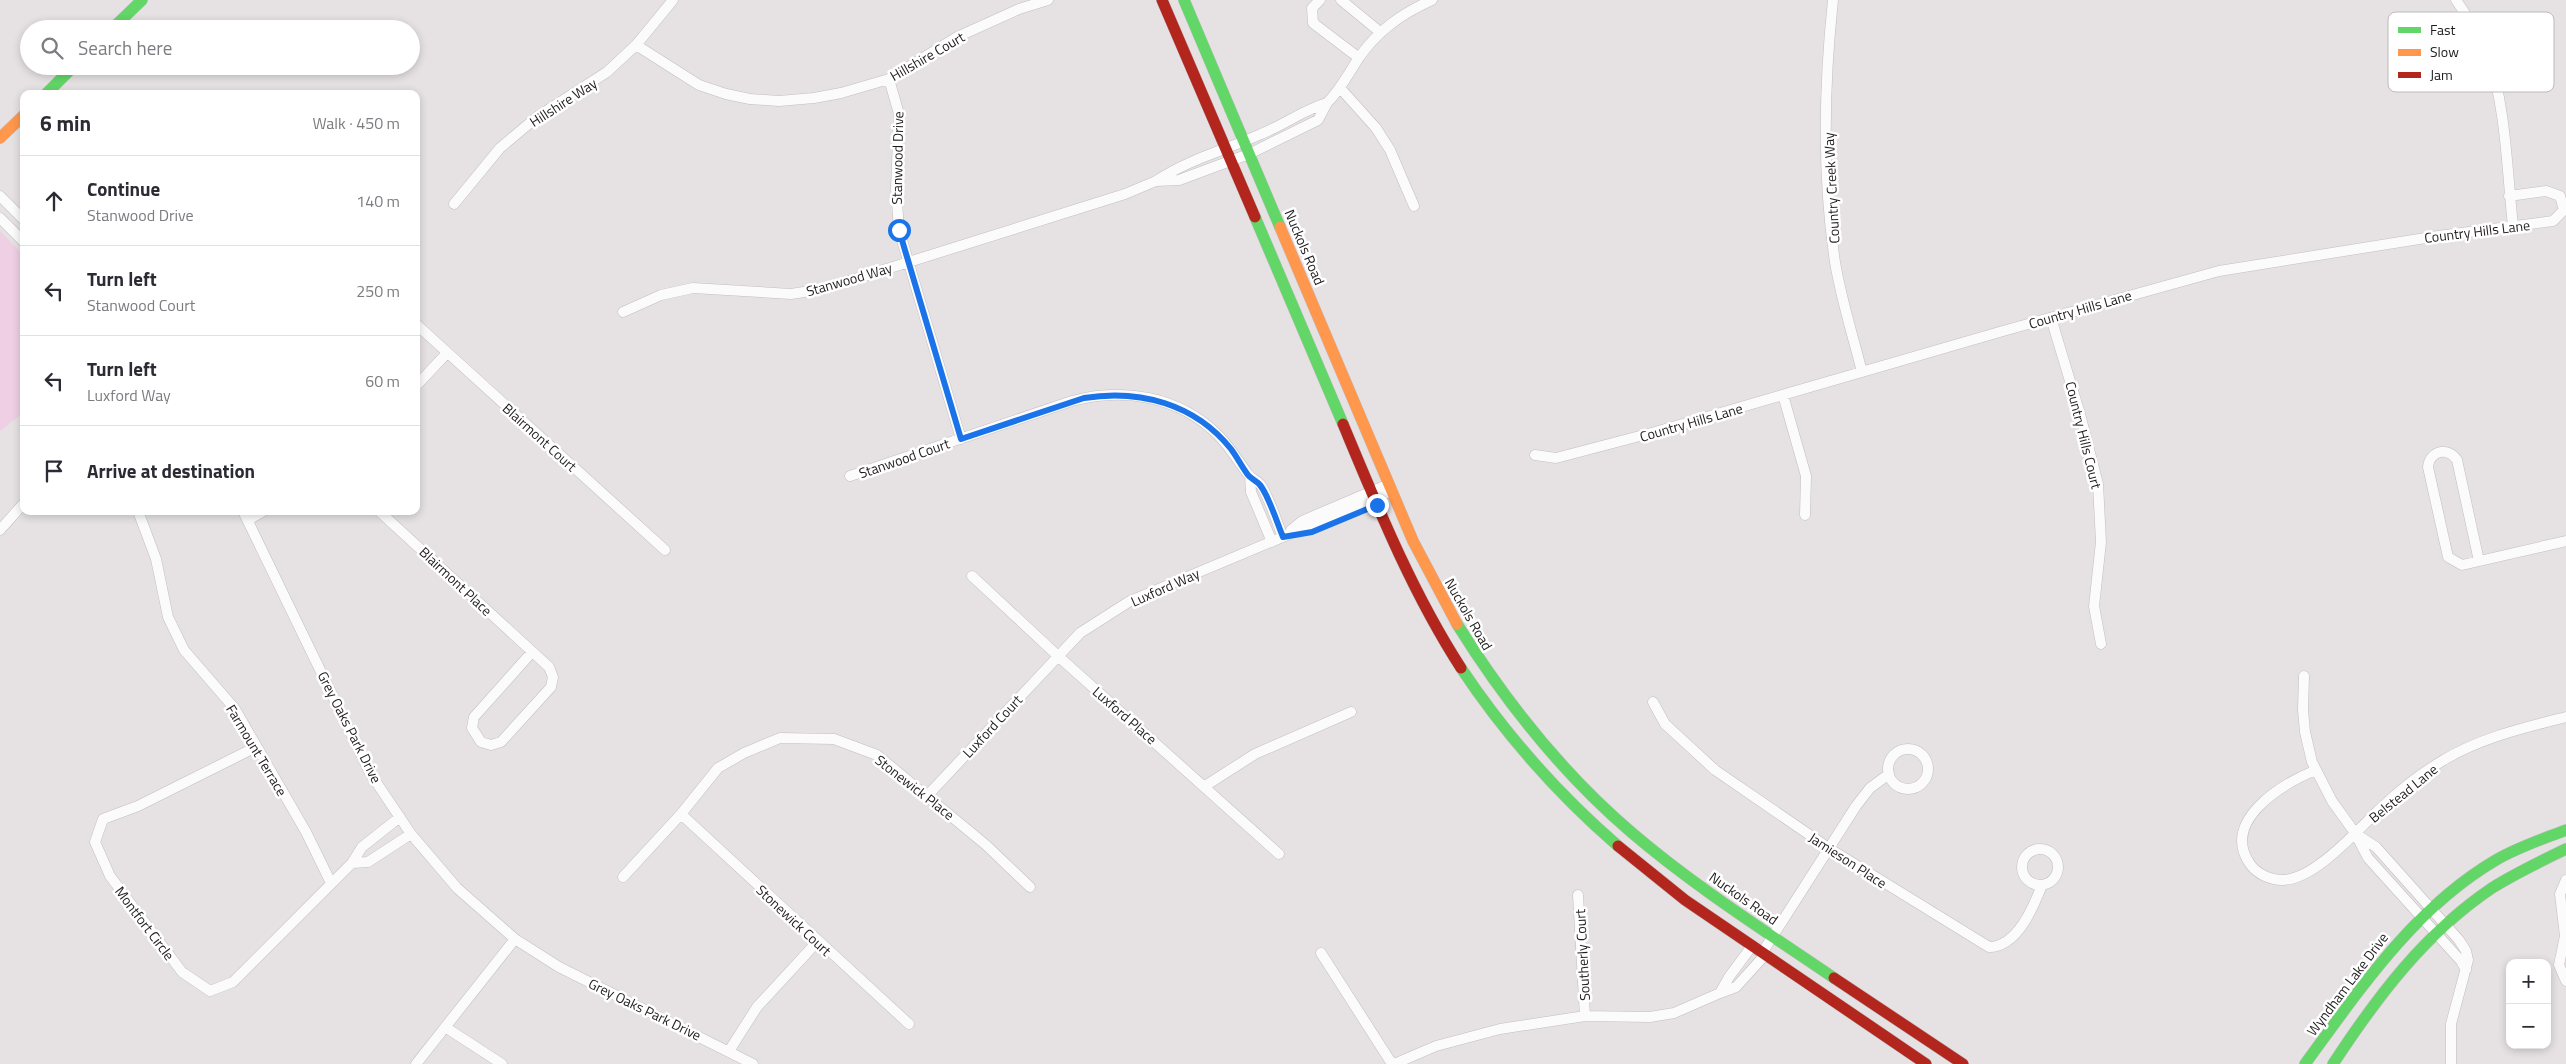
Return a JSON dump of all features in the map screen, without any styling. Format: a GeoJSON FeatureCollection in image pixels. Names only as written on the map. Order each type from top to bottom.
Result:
{"type":"FeatureCollection","features":[{"type":"Feature","properties":{"kind":"main road"},"geometry":{"type":"LineString","coordinates":[[121,20],[142,0]]}},
{"type":"Feature","properties":{"kind":"main road"},"geometry":{"type":"LineString","coordinates":[[1162,0],[1406,573],[1431,621],[1459,668],[1517,745],[1564,796],[1645,870],[1759,952],[1926,1064]]}},
{"type":"Feature","properties":{"kind":"main road","name":"Nuckols Road"},"geometry":{"type":"LineString","coordinates":[[1184,0],[1426,569],[1460,630],[1495,686],[1545,746],[1615,818],[1658,855],[1774,937],[1963,1064]]}},
{"type":"Feature","properties":{"kind":"main road"},"geometry":{"type":"LineString","coordinates":[[50,90],[65,75]]}},
{"type":"Feature","properties":{"kind":"main road"},"geometry":{"type":"LineString","coordinates":[[0,138],[20,119]]}},
{"type":"Feature","properties":{"kind":"main road","name":"Wyndham Lake Drive"},"geometry":{"type":"LineString","coordinates":[[2305,1064],[2365,980],[2391,948],[2431,909],[2469,878],[2496,860],[2566,830]]}},
{"type":"Feature","properties":{"kind":"main road"},"geometry":{"type":"LineString","coordinates":[[2333,1064],[2372,1005],[2399,970],[2444,923],[2487,890],[2536,862],[2566,849]]}},
{"type":"Feature","properties":{"kind":"street","name":"Hillshire Way"},"geometry":{"type":"LineString","coordinates":[[454,204],[500,148],[518,131],[573,93],[597,80],[636,45],[673,0]]}},
{"type":"Feature","properties":{"kind":"street","name":"Hillshire Court"},"geometry":{"type":"LineString","coordinates":[[636,45],[699,86],[750,99],[779,101],[814,98],[841,93],[889,79],[957,37],[1003,16],[1048,0]]}},
{"type":"Feature","properties":{"kind":"street"},"geometry":{"type":"LineString","coordinates":[[1320,0],[1312,8],[1313,23],[1359,58]]}},
{"type":"Feature","properties":{"kind":"street"},"geometry":{"type":"LineString","coordinates":[[1341,0],[1380,32]]}},
{"type":"Feature","properties":{"kind":"street","name":"Stanwood Way"},"geometry":{"type":"LineString","coordinates":[[1156,181],[1179,180],[1230,162],[1318,120],[1327,103],[1341,89],[1359,58],[1380,32],[1398,17],[1432,0]]}},
{"type":"Feature","properties":{"kind":"street","name":"Country Creek Way"},"geometry":{"type":"LineString","coordinates":[[1833,0],[1827,75],[1831,222],[1839,282],[1862,372]]}},
{"type":"Feature","properties":{"kind":"street"},"geometry":{"type":"LineString","coordinates":[[2456,0],[2464,12]]}},
{"type":"Feature","properties":{"kind":"street","name":"Stanwood Drive"},"geometry":{"type":"LineString","coordinates":[[889,79],[899,114],[896,212],[908,262],[961,439]]}},
{"type":"Feature","properties":{"kind":"street"},"geometry":{"type":"LineString","coordinates":[[1341,89],[1376,128],[1390,150],[1414,206]]}},
{"type":"Feature","properties":{"kind":"street"},"geometry":{"type":"LineString","coordinates":[[2497,92],[2513,226]]}},
{"type":"Feature","properties":{"kind":"street","name":"Stanwood Way"},"geometry":{"type":"LineString","coordinates":[[623,312],[660,295],[693,288],[774,294],[806,292],[908,262],[1124,194],[1156,181],[1175,169],[1261,134],[1310,108],[1327,103]]}},
{"type":"Feature","properties":{"kind":"street","name":"Country Hills Lane"},"geometry":{"type":"LineString","coordinates":[[1535,455],[1548,458],[1575,454],[2219,271],[2419,238],[2554,221],[2562,215],[2564,205],[2560,196],[2551,191],[2509,196]]}},
{"type":"Feature","properties":{"kind":"street"},"geometry":{"type":"LineString","coordinates":[[0,196],[20,216]]}},
{"type":"Feature","properties":{"kind":"street"},"geometry":{"type":"LineString","coordinates":[[0,218],[20,238]]}},
{"type":"Feature","properties":{"kind":"street","name":"Country Hills Court"},"geometry":{"type":"LineString","coordinates":[[2051,318],[2080,414],[2098,484],[2101,542],[2094,606],[2101,644]]}},
{"type":"Feature","properties":{"kind":"street","name":"Blairmont Court"},"geometry":{"type":"LineString","coordinates":[[420,328],[665,550]]}},
{"type":"Feature","properties":{"kind":"street"},"geometry":{"type":"LineString","coordinates":[[420,382],[446,353]]}},
{"type":"Feature","properties":{"kind":"street","name":"Stanwood Court"},"geometry":{"type":"LineString","coordinates":[[850,476],[1084,398],[1118,394],[1145,397],[1174,406],[1203,422],[1231,449],[1250,476],[1260,485],[1283,537]]}},
{"type":"Feature","properties":{"kind":"street"},"geometry":{"type":"LineString","coordinates":[[1783,395],[1806,476],[1805,515]]}},
{"type":"Feature","properties":{"kind":"street"},"geometry":{"type":"LineString","coordinates":[[2479,561],[2457,460],[2450,453],[2440,452],[2428,462],[2448,557],[2462,565],[2566,541]]}},
{"type":"Feature","properties":{"kind":"street","name":"Stanwood Court"},"geometry":{"type":"LineString","coordinates":[[1250,476],[1251,492],[1272,542]]}},
{"type":"Feature","properties":{"kind":"street","name":"Luxford Way"},"geometry":{"type":"LineString","coordinates":[[1058,656],[1080,633],[1130,601],[1283,537],[1302,521],[1374,499],[1392,491]]}},
{"type":"Feature","properties":{"kind":"street"},"geometry":{"type":"LineString","coordinates":[[0,530],[20,508]]}},
{"type":"Feature","properties":{"kind":"street","name":"Farmount Terrace"},"geometry":{"type":"LineString","coordinates":[[140,515],[156,559],[168,617],[184,650],[235,709],[306,832],[331,883]]}},
{"type":"Feature","properties":{"kind":"street","name":"Grey Oaks Park Drive"},"geometry":{"type":"LineString","coordinates":[[246,515],[370,773],[411,834],[457,888],[515,939],[559,967],[729,1050],[753,1064]]}},
{"type":"Feature","properties":{"kind":"street","name":"Blairmont Place"},"geometry":{"type":"LineString","coordinates":[[383,515],[532,652],[552,671],[551,687],[501,742],[491,745],[480,742],[472,728],[474,717],[532,652]]}},
{"type":"Feature","properties":{"kind":"street","name":"Luxford Place"},"geometry":{"type":"LineString","coordinates":[[972,576],[1058,656],[1279,854]]}},
{"type":"Feature","properties":{"kind":"street","name":"Luxford Court"},"geometry":{"type":"LineString","coordinates":[[927,796],[1058,656]]}},
{"type":"Feature","properties":{"kind":"street"},"geometry":{"type":"LineString","coordinates":[[2304,676],[2303,710],[2306,732],[2316,770],[2332,801],[2355,833],[2368,858],[2461,961],[2466,970]]}},
{"type":"Feature","properties":{"kind":"street","name":"Jamieson Place"},"geometry":{"type":"LineString","coordinates":[[1653,702],[1665,724],[1715,770],[1830,849],[1989,948],[1999,947],[2010,940],[2035,903],[2042,885]]}},
{"type":"Feature","properties":{"kind":"street"},"geometry":{"type":"LineString","coordinates":[[1205,786],[1255,754],[1351,712]]}},
{"type":"Feature","properties":{"kind":"street","name":"Belstead Lane"},"geometry":{"type":"LineString","coordinates":[[2355,833],[2409,784],[2443,760],[2490,738],[2566,717]]}},
{"type":"Feature","properties":{"kind":"street","name":"Stonewick Place"},"geometry":{"type":"LineString","coordinates":[[623,877],[681,814],[718,768],[744,753],[780,738],[834,739],[877,755],[986,845],[1030,888]]}},
{"type":"Feature","properties":{"kind":"street","name":"Montfort Circle"},"geometry":{"type":"LineString","coordinates":[[256,747],[138,806],[103,819],[95,842],[110,876],[182,972],[210,991],[233,982],[352,863],[362,847],[400,817]]}},
{"type":"Feature","properties":{"kind":"street"},"geometry":{"type":"LineString","coordinates":[[1720,993],[1774,937],[1870,788],[1888,774],[1893,755],[1904,749],[1918,750],[1923,754],[1929,766],[1926,780],[1916,788],[1902,789],[1896,785],[1888,774]]}},
{"type":"Feature","properties":{"kind":"street"},"geometry":{"type":"LineString","coordinates":[[2316,770],[2285,784],[2252,815],[2245,826],[2242,838],[2243,850],[2248,862],[2261,874],[2274,880],[2299,876],[2323,860],[2355,833]]}},
{"type":"Feature","properties":{"kind":"street","name":"Stonewick Court"},"geometry":{"type":"LineString","coordinates":[[681,814],[817,942],[909,1024]]}},
{"type":"Feature","properties":{"kind":"street"},"geometry":{"type":"LineString","coordinates":[[2355,833],[2376,847],[2444,923],[2466,951],[2466,970],[2451,1024],[2451,1064]]}},
{"type":"Feature","properties":{"kind":"street","name":"Montfort Circle"},"geometry":{"type":"LineString","coordinates":[[352,863],[368,862],[411,834]]}},
{"type":"Feature","properties":{"kind":"street"},"geometry":{"type":"LineString","coordinates":[[2566,880],[2560,894],[2565,936],[2560,965],[2566,981]]}},
{"type":"Feature","properties":{"kind":"street","name":"Southerly Court"},"geometry":{"type":"LineString","coordinates":[[1578,894],[1585,1016]]}},
{"type":"Feature","properties":{"kind":"street"},"geometry":{"type":"LineString","coordinates":[[416,1064],[515,939]]}},
{"type":"Feature","properties":{"kind":"street"},"geometry":{"type":"LineString","coordinates":[[729,1050],[757,1006],[817,942]]}},
{"type":"Feature","properties":{"kind":"street"},"geometry":{"type":"LineString","coordinates":[[1321,953],[1393,1064],[1436,1046],[1500,1029],[1585,1016],[1650,1017],[1674,1014],[1736,987],[1759,952]]}},
{"type":"Feature","properties":{"kind":"street"},"geometry":{"type":"LineString","coordinates":[[445,1027],[502,1064]]}},
{"type":"Feature","properties":{"kind":"shaded area"},"geometry":{"type":"Polygon","coordinates":[[[0,231],[20,252],[20,415],[0,431],[0,231]]]}},
{"type":"Feature","properties":{"kind":"traffic: fast"},"geometry":{"type":"LineString","coordinates":[[121,20],[142,0]]}},
{"type":"Feature","properties":{"kind":"traffic: fast"},"geometry":{"type":"LineString","coordinates":[[1184,0],[1280,227]]}},
{"type":"Feature","properties":{"kind":"traffic: fast"},"geometry":{"type":"LineString","coordinates":[[50,90],[65,75]]}},
{"type":"Feature","properties":{"kind":"traffic: fast"},"geometry":{"type":"LineString","coordinates":[[1255,217],[1343,424]]}},
{"type":"Feature","properties":{"kind":"traffic: fast"},"geometry":{"type":"LineString","coordinates":[[1457,624],[1475,653],[1536,735],[1558,761],[1606,809],[1631,832],[1680,871],[1730,908],[1834,978]]}},
{"type":"Feature","properties":{"kind":"traffic: fast"},"geometry":{"type":"LineString","coordinates":[[1461,668],[1514,740],[1574,806],[1618,846]]}},
{"type":"Feature","properties":{"kind":"traffic: fast"},"geometry":{"type":"LineString","coordinates":[[2305,1064],[2390,952],[2439,902],[2467,879],[2504,855],[2566,830]]}},
{"type":"Feature","properties":{"kind":"traffic: fast"},"geometry":{"type":"LineString","coordinates":[[2333,1064],[2385,991],[2445,925],[2492,888],[2519,872],[2566,849]]}},
{"type":"Feature","properties":{"kind":"traffic: slow"},"geometry":{"type":"LineString","coordinates":[[0,138],[20,119]]}},
{"type":"Feature","properties":{"kind":"traffic: slow"},"geometry":{"type":"LineString","coordinates":[[1280,227],[1413,541],[1457,624]]}},
{"type":"Feature","properties":{"kind":"traffic: jam"},"geometry":{"type":"LineString","coordinates":[[1162,0],[1255,217]]}},
{"type":"Feature","properties":{"kind":"traffic: jam"},"geometry":{"type":"LineString","coordinates":[[1343,424],[1411,580],[1461,668]]}},
{"type":"Feature","properties":{"kind":"traffic: jam"},"geometry":{"type":"LineString","coordinates":[[1618,846],[1685,900],[1926,1064]]}},
{"type":"Feature","properties":{"kind":"traffic: jam"},"geometry":{"type":"LineString","coordinates":[[1834,978],[1963,1064]]}},
{"type":"Feature","properties":{"kind":"route"},"geometry":{"type":"LineString","coordinates":[[899,230],[961,439],[1084,398],[1104,394],[1125,394],[1145,397],[1186,411],[1217,434],[1231,449],[1250,476],[1260,485],[1283,537],[1312,532],[1377,505]]}}]}
